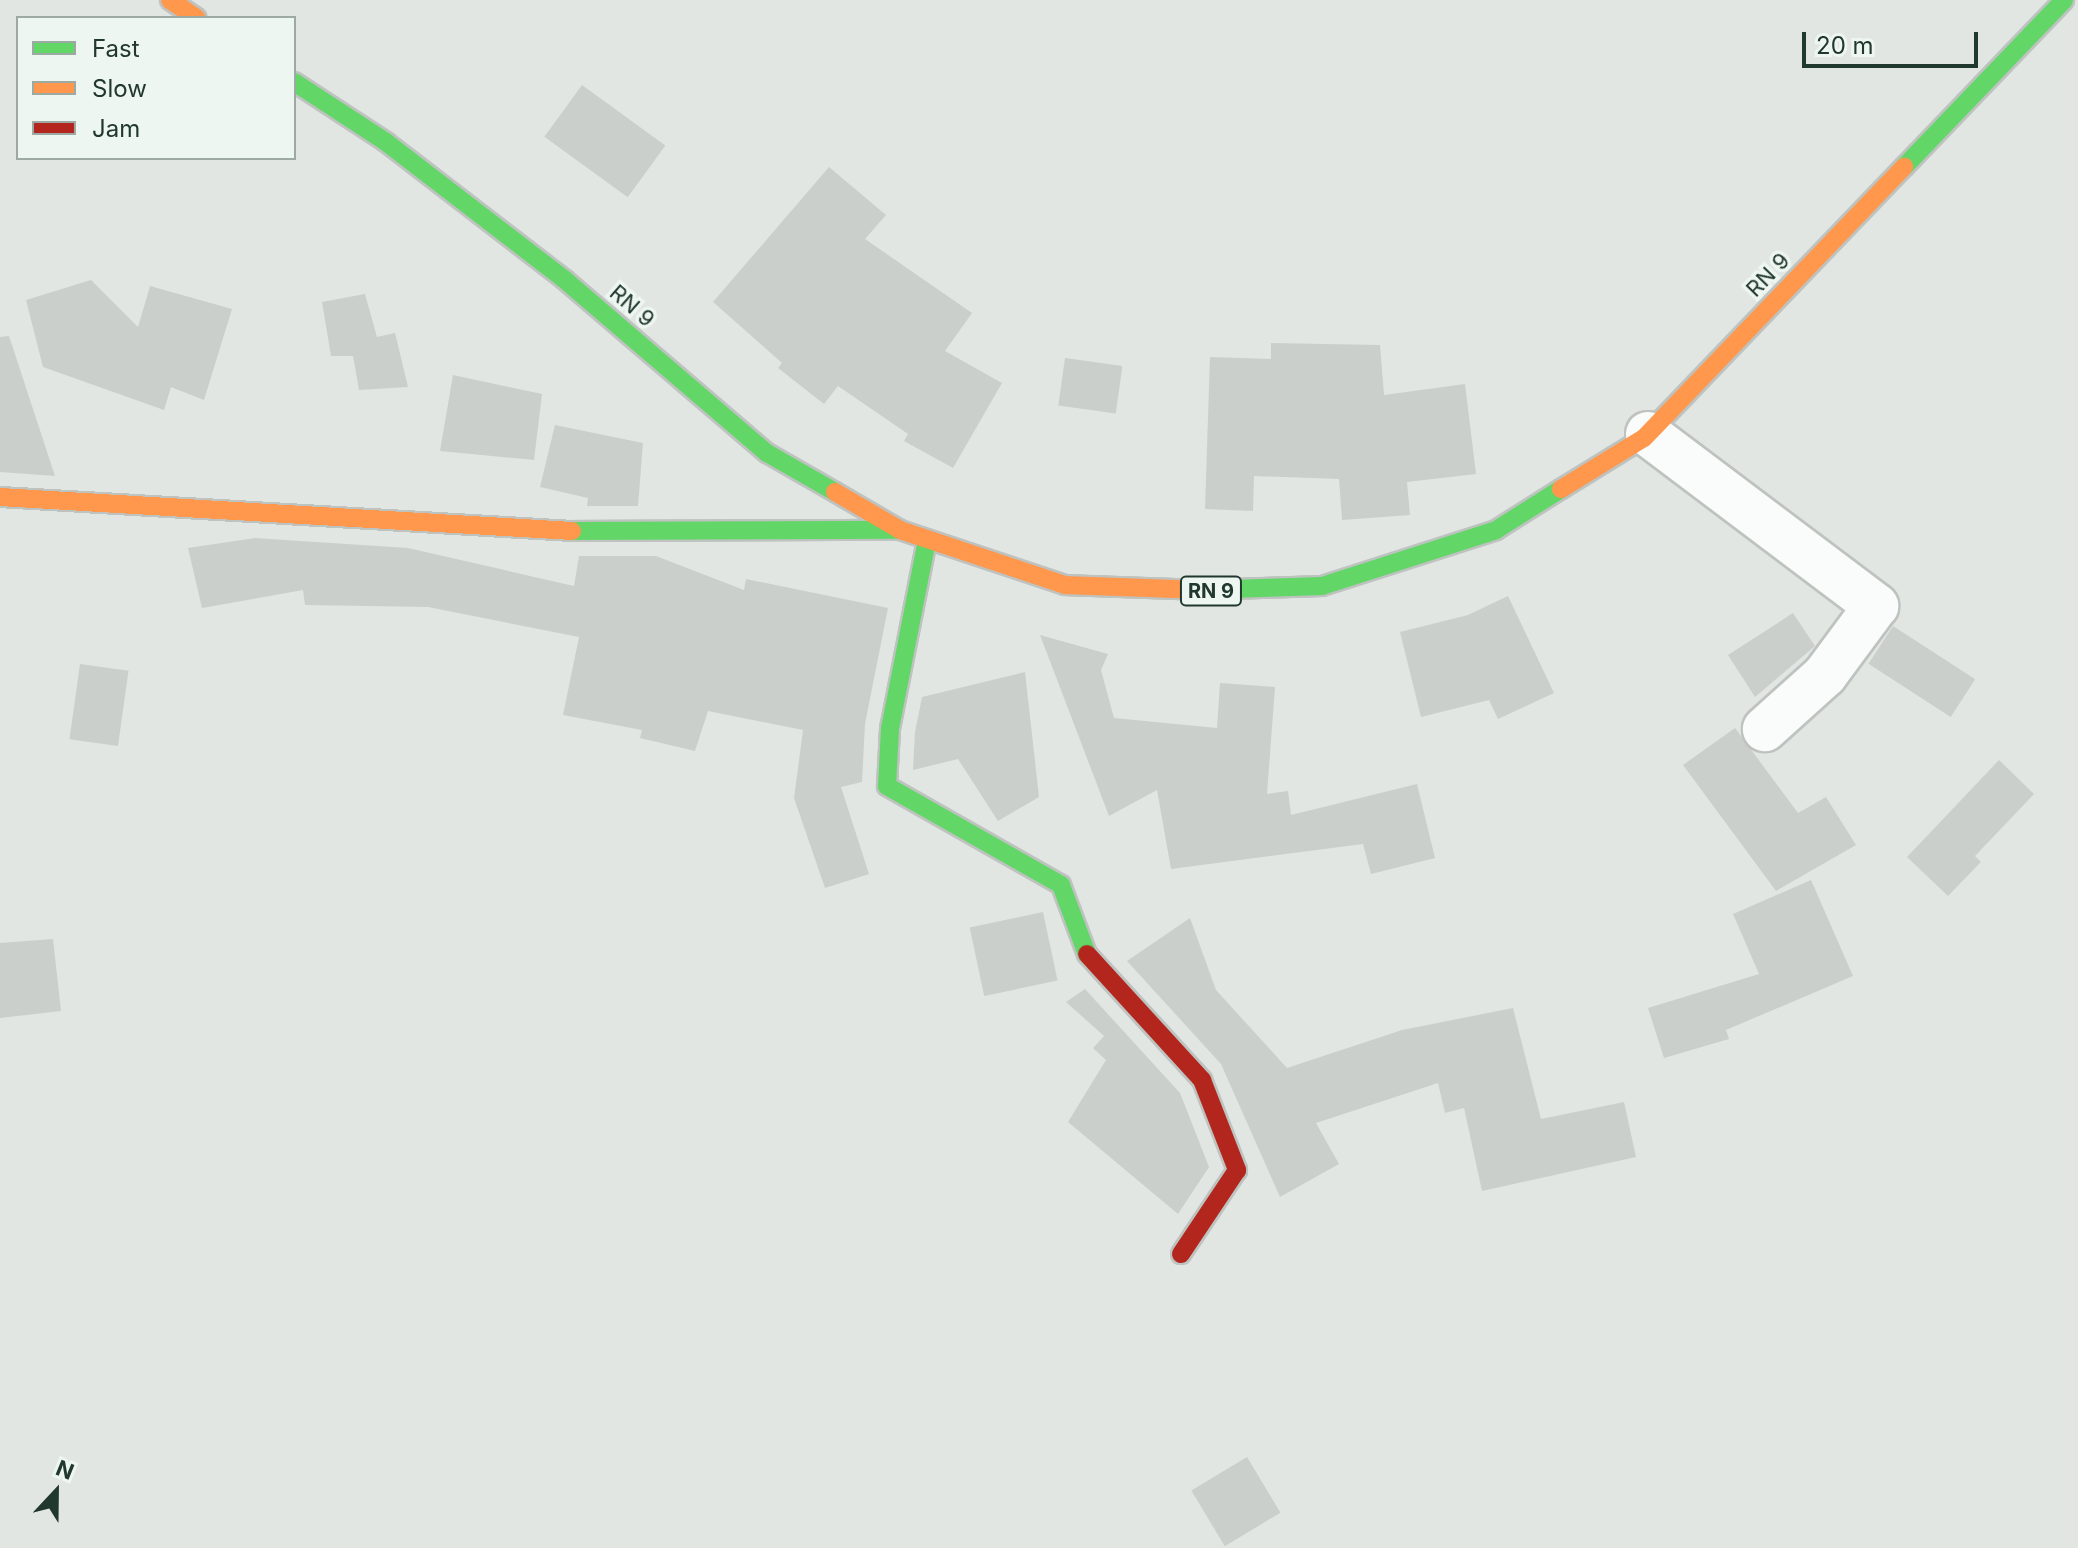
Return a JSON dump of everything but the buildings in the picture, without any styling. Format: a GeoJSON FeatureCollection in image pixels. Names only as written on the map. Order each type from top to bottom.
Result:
{"type":"FeatureCollection","features":[{"type":"Feature","properties":{"kind":"main road"},"geometry":{"type":"LineString","coordinates":[[170,0],[194,16]]}},
{"type":"Feature","properties":{"kind":"main road","name":"RN 9"},"geometry":{"type":"LineString","coordinates":[[296,83],[386,142],[565,280],[767,453],[900,530],[1065,585],[1222,591],[1322,586],[1496,530],[1648,434],[2064,0]]}},
{"type":"Feature","properties":{"kind":"main road"},"geometry":{"type":"LineString","coordinates":[[0,497],[530,531],[900,530]]}},
{"type":"Feature","properties":{"kind":"main road"},"geometry":{"type":"LineString","coordinates":[[927,540],[890,729],[887,786],[1061,885],[1080,947],[1202,1080],[1237,1170],[1181,1254]]}},
{"type":"Feature","properties":{"kind":"street"},"geometry":{"type":"LineString","coordinates":[[1648,434],[1876,606],[1825,675],[1765,729]]}},
{"type":"Feature","properties":{"kind":"traffic: fast"},"geometry":{"type":"LineString","coordinates":[[1904,167],[2064,0]]}},
{"type":"Feature","properties":{"kind":"traffic: fast"},"geometry":{"type":"LineString","coordinates":[[296,83],[386,142],[565,280],[767,453],[835,492]]}},
{"type":"Feature","properties":{"kind":"traffic: fast"},"geometry":{"type":"LineString","coordinates":[[1201,590],[1322,586],[1496,530],[1561,489]]}},
{"type":"Feature","properties":{"kind":"traffic: fast"},"geometry":{"type":"LineString","coordinates":[[572,531],[900,530]]}},
{"type":"Feature","properties":{"kind":"traffic: fast"},"geometry":{"type":"LineString","coordinates":[[927,540],[890,729],[887,786],[1061,885],[1087,954]]}},
{"type":"Feature","properties":{"kind":"traffic: slow"},"geometry":{"type":"LineString","coordinates":[[170,0],[194,16]]}},
{"type":"Feature","properties":{"kind":"traffic: slow"},"geometry":{"type":"LineString","coordinates":[[1561,489],[1644,438],[1904,167]]}},
{"type":"Feature","properties":{"kind":"traffic: slow"},"geometry":{"type":"LineString","coordinates":[[835,492],[900,530],[1065,585],[1201,590]]}},
{"type":"Feature","properties":{"kind":"traffic: slow"},"geometry":{"type":"LineString","coordinates":[[0,497],[572,531]]}},
{"type":"Feature","properties":{"kind":"traffic: jam"},"geometry":{"type":"LineString","coordinates":[[1087,954],[1202,1080],[1237,1170],[1181,1254]]}}]}
